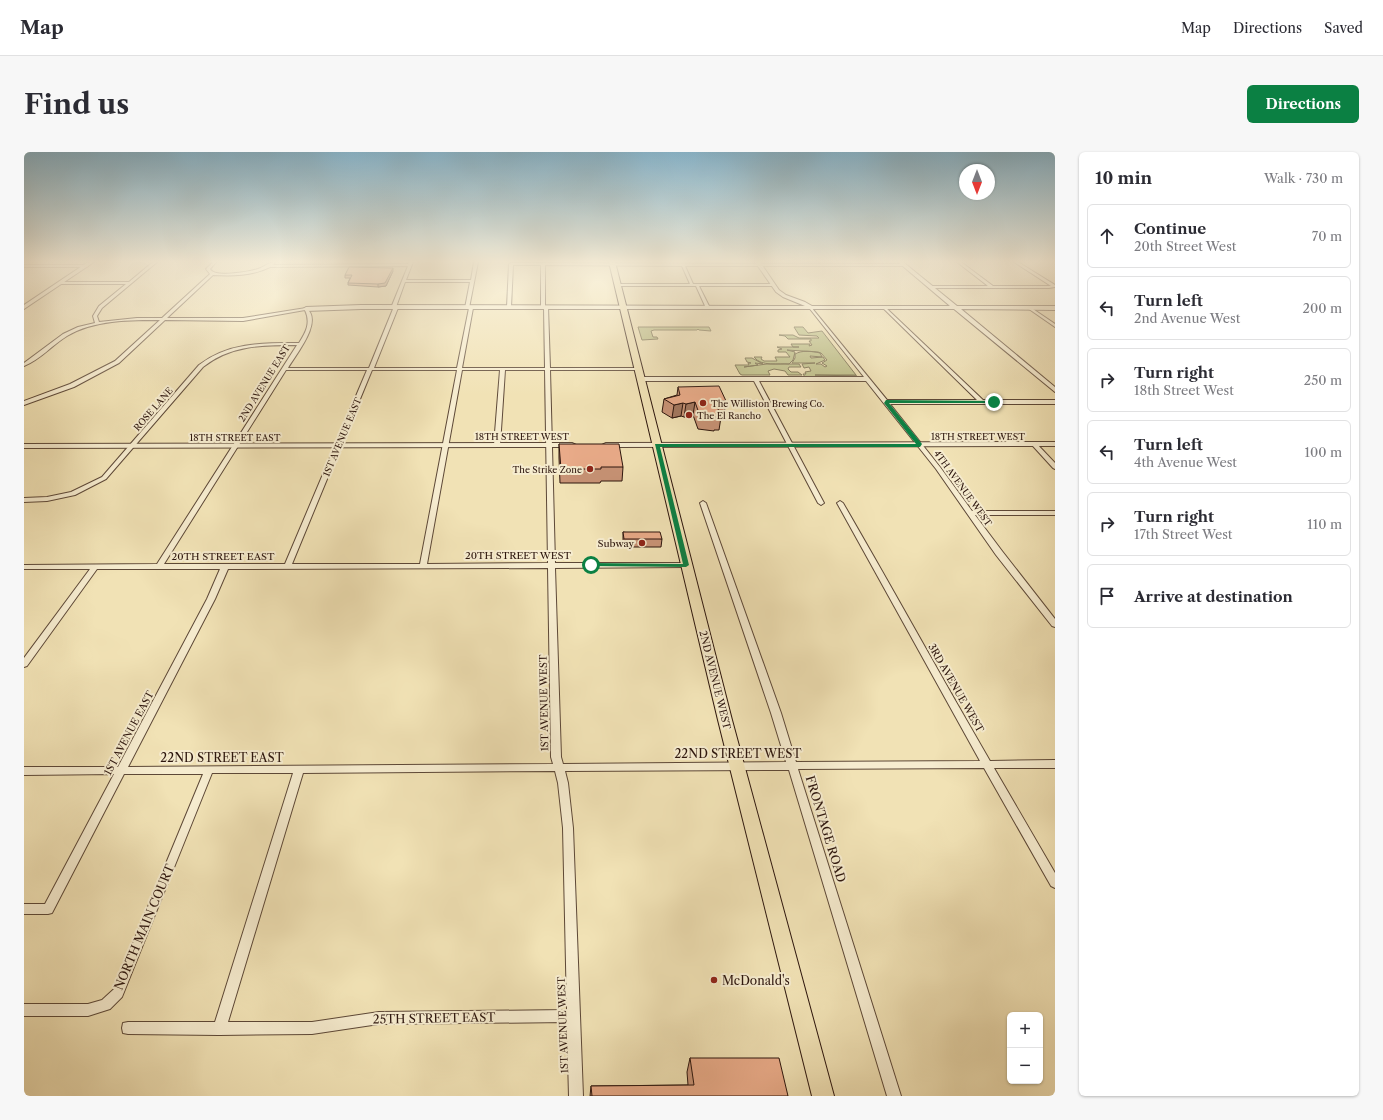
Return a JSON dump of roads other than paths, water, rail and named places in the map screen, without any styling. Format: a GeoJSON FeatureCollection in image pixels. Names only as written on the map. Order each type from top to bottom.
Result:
{"type":"FeatureCollection","features":[{"type":"Feature","properties":{"kind":"main road","name":"2ND AVENUE WEST"},"geometry":{"type":"LineString","coordinates":[[624,308],[686,565],[823,1096]]}},
{"type":"Feature","properties":{"kind":"street"},"geometry":{"type":"LineString","coordinates":[[97,324],[95,316],[100,306]]}},
{"type":"Feature","properties":{"kind":"street"},"geometry":{"type":"LineString","coordinates":[[24,403],[68,388],[116,362],[176,306]]}},
{"type":"Feature","properties":{"kind":"street","name":"4TH AVENUE WEST"},"geometry":{"type":"LineString","coordinates":[[809,306],[920,445],[999,553],[1055,624]]}},
{"type":"Feature","properties":{"kind":"street"},"geometry":{"type":"LineString","coordinates":[[24,364],[62,336],[79,328],[97,324],[121,320],[257,318],[306,309],[545,307],[1055,308]]}},
{"type":"Feature","properties":{"kind":"street","name":"1ST AVENUE WEST"},"geometry":{"type":"LineString","coordinates":[[545,307],[556,757],[563,784],[568,828],[576,1096]]}},
{"type":"Feature","properties":{"kind":"street","name":"1ST AVENUE EAST"},"geometry":{"type":"LineString","coordinates":[[288,566],[371,369],[394,308]]}},
{"type":"Feature","properties":{"kind":"street"},"geometry":{"type":"LineString","coordinates":[[423,566],[460,369],[469,308]]}},
{"type":"Feature","properties":{"kind":"street"},"geometry":{"type":"LineString","coordinates":[[885,308],[982,402]]}},
{"type":"Feature","properties":{"kind":"street"},"geometry":{"type":"LineString","coordinates":[[954,308],[1055,390]]}},
{"type":"Feature","properties":{"kind":"street"},"geometry":{"type":"LineString","coordinates":[[1030,308],[1055,326]]}},
{"type":"Feature","properties":{"kind":"street","name":"2ND AVENUE EAST"},"geometry":{"type":"LineString","coordinates":[[159,566],[301,344],[312,323],[306,309]]}},
{"type":"Feature","properties":{"kind":"street","name":"ROSE LANE"},"geometry":{"type":"LineString","coordinates":[[24,500],[47,499],[72,494],[92,485],[108,474],[208,360],[224,352],[248,347],[276,344],[301,344]]}},
{"type":"Feature","properties":{"kind":"street"},"geometry":{"type":"LineString","coordinates":[[286,369],[639,369]]}},
{"type":"Feature","properties":{"kind":"street"},"geometry":{"type":"LineString","coordinates":[[497,445],[503,369]]}},
{"type":"Feature","properties":{"kind":"street"},"geometry":{"type":"LineString","coordinates":[[755,378],[820,503]]}},
{"type":"Feature","properties":{"kind":"street"},"geometry":{"type":"LineString","coordinates":[[640,379],[867,379]]}},
{"type":"Feature","properties":{"kind":"street"},"geometry":{"type":"LineString","coordinates":[[886,402],[1055,402]]}},
{"type":"Feature","properties":{"kind":"street"},"geometry":{"type":"LineString","coordinates":[[1034,444],[1055,467]]}},
{"type":"Feature","properties":{"kind":"street","name":"18TH STREET WEST"},"geometry":{"type":"LineString","coordinates":[[600,446],[1055,444]]}},
{"type":"Feature","properties":{"kind":"street","name":"18TH STREET EAST"},"geometry":{"type":"LineString","coordinates":[[24,446],[445,445]]}},
{"type":"Feature","properties":{"kind":"street","name":"18TH STREET WEST"},"geometry":{"type":"LineString","coordinates":[[445,445],[578,445]]}},
{"type":"Feature","properties":{"kind":"street","name":"FRONTAGE ROAD"},"geometry":{"type":"LineString","coordinates":[[703,503],[758,660],[894,1096]]}},
{"type":"Feature","properties":{"kind":"street","name":"3RD AVENUE WEST"},"geometry":{"type":"LineString","coordinates":[[840,503],[922,651],[1055,883]]}},
{"type":"Feature","properties":{"kind":"street"},"geometry":{"type":"LineString","coordinates":[[971,513],[1055,513]]}},
{"type":"Feature","properties":{"kind":"street","name":"20TH STREET WEST"},"geometry":{"type":"LineString","coordinates":[[423,566],[686,565]]}},
{"type":"Feature","properties":{"kind":"street","name":"1ST AVENUE EAST"},"geometry":{"type":"LineString","coordinates":[[24,908],[48,909],[211,599],[225,566]]}},
{"type":"Feature","properties":{"kind":"street","name":"20TH STREET EAST"},"geometry":{"type":"LineString","coordinates":[[24,567],[423,566]]}},
{"type":"Feature","properties":{"kind":"street"},"geometry":{"type":"LineString","coordinates":[[24,664],[95,567]]}},
{"type":"Feature","properties":{"kind":"street","name":"22ND STREET WEST"},"geometry":{"type":"LineString","coordinates":[[420,769],[1055,764]]}},
{"type":"Feature","properties":{"kind":"street"},"geometry":{"type":"LineString","coordinates":[[219,1029],[299,769]]}},
{"type":"Feature","properties":{"kind":"street","name":"22ND STREET EAST"},"geometry":{"type":"LineString","coordinates":[[24,771],[420,769]]}},
{"type":"Feature","properties":{"kind":"street","name":"NORTH MAIN COURT"},"geometry":{"type":"LineString","coordinates":[[24,1010],[88,1010],[106,1005],[118,993],[209,770]]}},
{"type":"Feature","properties":{"kind":"street","name":"25TH STREET EAST"},"geometry":{"type":"LineString","coordinates":[[128,1028],[312,1028],[379,1018],[573,1016]]}},
{"type":"Feature","properties":{"kind":"place","name":"The Williston Brewing Co."},"geometry":{"type":"Point","coordinates":[703,403]}},
{"type":"Feature","properties":{"kind":"place","name":"The El Rancho"},"geometry":{"type":"Point","coordinates":[689,415]}},
{"type":"Feature","properties":{"kind":"place","name":"The Strike Zone"},"geometry":{"type":"Point","coordinates":[590,469]}},
{"type":"Feature","properties":{"kind":"place","name":"Subway"},"geometry":{"type":"Point","coordinates":[642,543]}},
{"type":"Feature","properties":{"kind":"place","name":"McDonald's"},"geometry":{"type":"Point","coordinates":[714,980]}}]}
